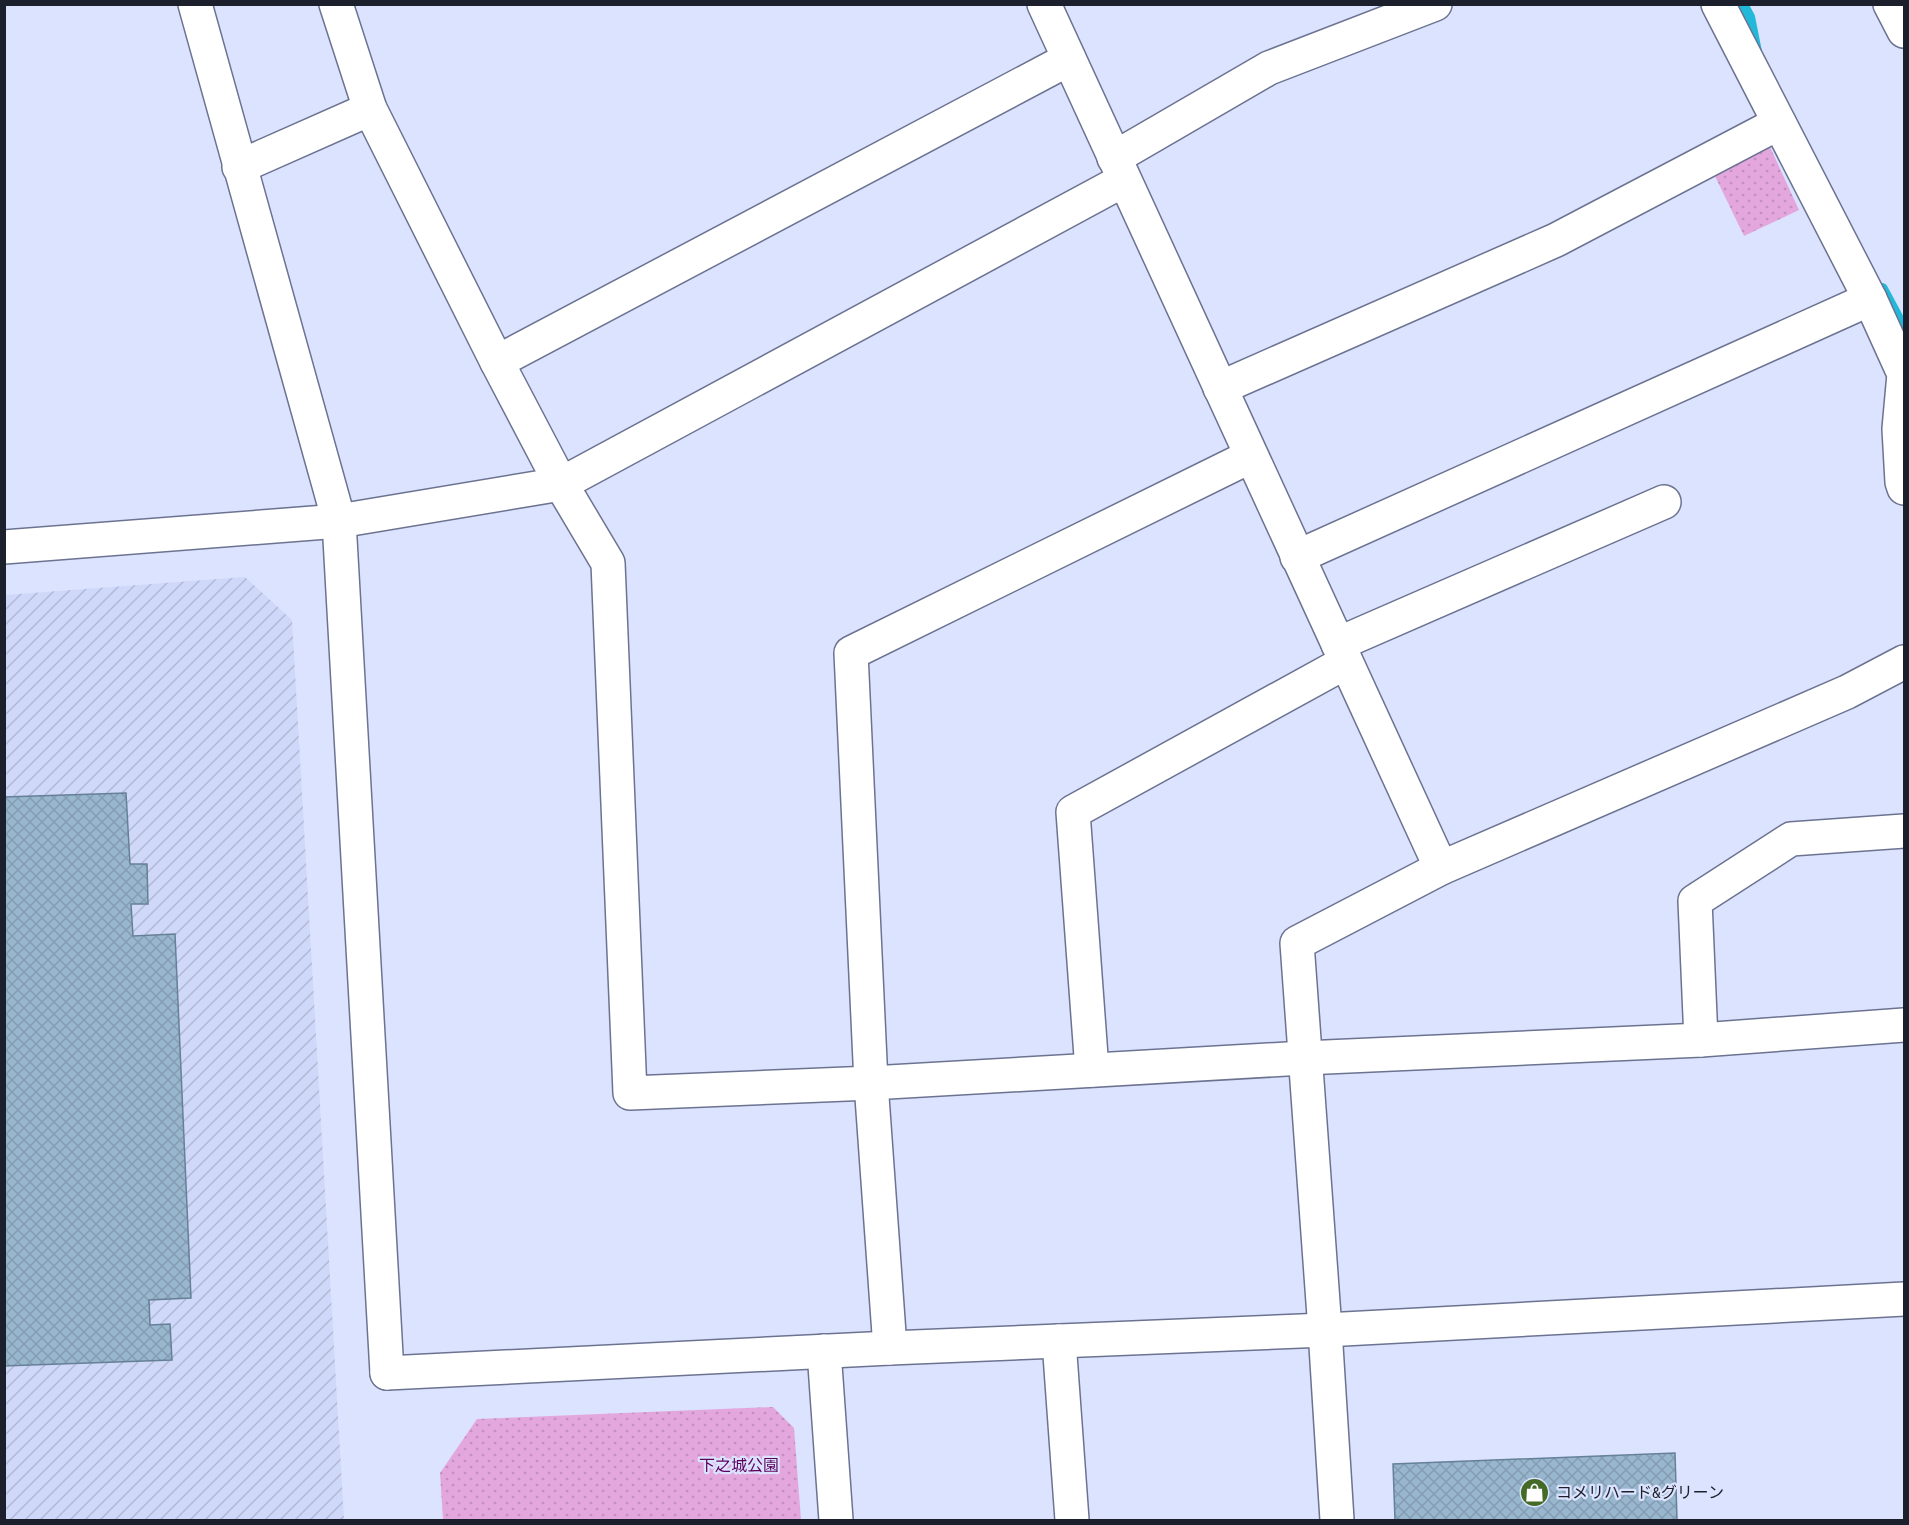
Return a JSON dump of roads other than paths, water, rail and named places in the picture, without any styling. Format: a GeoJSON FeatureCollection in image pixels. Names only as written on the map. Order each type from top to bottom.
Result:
{"type":"FeatureCollection","features":[{"type":"Feature","properties":{"kind":"street"},"geometry":{"type":"LineString","coordinates":[[195,4],[339,521],[387,1373],[824,1351],[1325,1330],[1905,1299]]}},
{"type":"Feature","properties":{"kind":"street"},"geometry":{"type":"LineString","coordinates":[[336,4],[370,109],[497,362],[561,484],[608,563],[630,1093],[871,1083],[1304,1058],[1701,1040],[1905,1025]]}},
{"type":"Feature","properties":{"kind":"street"},"geometry":{"type":"LineString","coordinates":[[1044,4],[1441,868]]}},
{"type":"Feature","properties":{"kind":"street"},"geometry":{"type":"LineString","coordinates":[[4,547],[339,521],[561,484],[1119,169],[1269,68],[1435,4]]}},
{"type":"Feature","properties":{"kind":"street"},"geometry":{"type":"LineString","coordinates":[[1718,4],[1870,299],[1904,374],[1899,429],[1902,482],[1905,488]]}},
{"type":"Feature","properties":{"kind":"street"},"geometry":{"type":"LineString","coordinates":[[1890,4],[1905,31]]}},
{"type":"Feature","properties":{"kind":"street"},"geometry":{"type":"LineString","coordinates":[[497,362],[1069,59]]}},
{"type":"Feature","properties":{"kind":"street"},"geometry":{"type":"LineString","coordinates":[[239,167],[370,109]]}},
{"type":"Feature","properties":{"kind":"street"},"geometry":{"type":"LineString","coordinates":[[1220,388],[1556,240],[1779,123]]}},
{"type":"Feature","properties":{"kind":"street"},"geometry":{"type":"LineString","coordinates":[[1297,557],[1870,299]]}},
{"type":"Feature","properties":{"kind":"street"},"geometry":{"type":"LineString","coordinates":[[890,1348],[871,1083],[851,653],[1251,456]]}},
{"type":"Feature","properties":{"kind":"street"},"geometry":{"type":"LineString","coordinates":[[1092,1070],[1073,812],[1342,653],[1664,502]]}},
{"type":"Feature","properties":{"kind":"street"},"geometry":{"type":"LineString","coordinates":[[1337,1521],[1297,942],[1441,868],[1847,692],[1905,662]]}},
{"type":"Feature","properties":{"kind":"street"},"geometry":{"type":"LineString","coordinates":[[1701,1040],[1695,901],[1791,839],[1905,831]]}},
{"type":"Feature","properties":{"kind":"street"},"geometry":{"type":"LineString","coordinates":[[1059,1341],[1072,1521]]}},
{"type":"Feature","properties":{"kind":"street"},"geometry":{"type":"LineString","coordinates":[[824,1351],[836,1521]]}},
{"type":"Feature","properties":{"kind":"waterway"},"geometry":{"type":"LineString","coordinates":[[1742,4],[1749,17],[1756,52]]}},
{"type":"Feature","properties":{"kind":"waterway"},"geometry":{"type":"LineString","coordinates":[[1882,289],[1904,330]]}},
{"type":"Feature","properties":{"kind":"place","name":"コメリハード&グリーン"},"geometry":{"type":"Point","coordinates":[1535,1492]}},
{"type":"Feature","properties":{"kind":"park label","name":"下之城公園"},"geometry":{"type":"Point","coordinates":[739,1465]}}]}
